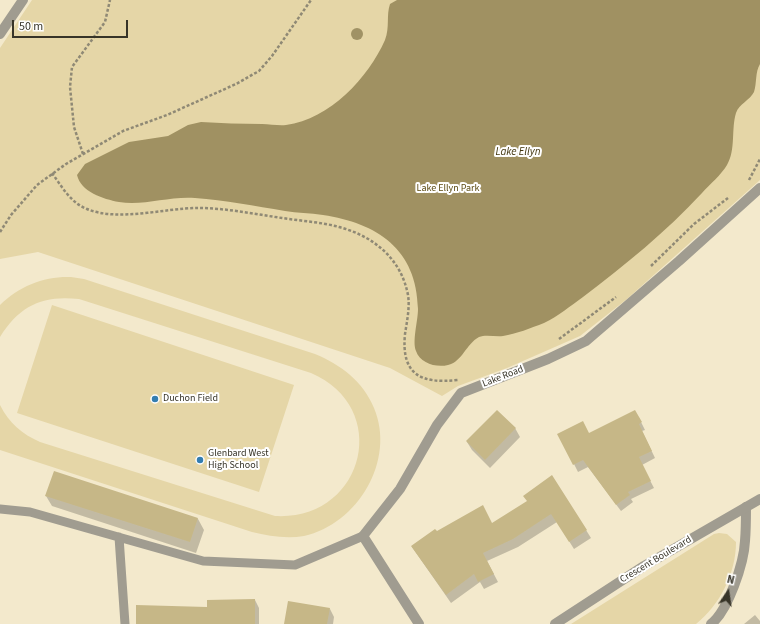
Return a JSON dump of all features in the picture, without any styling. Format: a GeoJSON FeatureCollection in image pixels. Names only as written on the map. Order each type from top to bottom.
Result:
{"type":"FeatureCollection","features":[{"type":"Feature","properties":{"kind":"street"},"geometry":{"type":"LineString","coordinates":[[0,34],[23,0]]}},
{"type":"Feature","properties":{"kind":"street","name":"Lake Road"},"geometry":{"type":"LineString","coordinates":[[363,536],[400,489],[437,425],[461,394],[548,359],[586,341],[679,261],[760,188]]}},
{"type":"Feature","properties":{"kind":"street","name":"Crescent Boulevard"},"geometry":{"type":"LineString","coordinates":[[555,624],[644,566],[760,499]]}},
{"type":"Feature","properties":{"kind":"street"},"geometry":{"type":"LineString","coordinates":[[711,624],[723,608],[739,571],[745,543],[746,507]]}},
{"type":"Feature","properties":{"kind":"street"},"geometry":{"type":"LineString","coordinates":[[363,536],[419,624]]}},
{"type":"Feature","properties":{"kind":"lane"},"geometry":{"type":"LineString","coordinates":[[0,508],[30,512],[203,561],[295,565],[363,536]]}},
{"type":"Feature","properties":{"kind":"lane"},"geometry":{"type":"LineString","coordinates":[[119,537],[125,624]]}},
{"type":"Feature","properties":{"kind":"path"},"geometry":{"type":"LineString","coordinates":[[83,154],[74,127],[70,87],[72,67],[105,22],[110,0]]}},
{"type":"Feature","properties":{"kind":"path"},"geometry":{"type":"LineString","coordinates":[[0,232],[11,215],[32,191],[52,173],[123,131],[167,115],[236,84],[259,71],[272,56],[311,0]]}},
{"type":"Feature","properties":{"kind":"path"},"geometry":{"type":"LineString","coordinates":[[745,183],[750,179],[760,159]]}},
{"type":"Feature","properties":{"kind":"path"},"geometry":{"type":"LineString","coordinates":[[52,173],[76,204],[88,210],[102,213],[138,213],[197,208],[222,209],[328,224],[352,231],[386,250],[396,264],[403,280],[408,296],[404,348],[410,368],[416,374],[425,379],[440,382],[466,378]]}},
{"type":"Feature","properties":{"kind":"path"},"geometry":{"type":"LineString","coordinates":[[647,271],[694,224],[731,196]]}},
{"type":"Feature","properties":{"kind":"path"},"geometry":{"type":"LineString","coordinates":[[552,342],[618,295]]}},
{"type":"Feature","properties":{"kind":"green space","name":"Lake Ellyn Park"},"geometry":{"type":"Polygon","coordinates":[[[32,0],[760,0],[760,180],[627,299],[580,336],[507,368],[458,386],[442,396],[390,368],[38,252],[0,259],[0,48],[32,0]]]}},
{"type":"Feature","properties":{"kind":"green space"},"geometry":{"type":"Polygon","coordinates":[[[71,277],[84,279],[315,354],[334,363],[350,375],[364,390],[369,398],[374,408],[380,428],[380,448],[376,468],[368,487],[356,504],[341,518],[323,529],[297,537],[271,536],[252,532],[0,450],[0,405],[12,423],[27,435],[40,442],[275,516],[305,513],[330,501],[347,482],[357,460],[359,435],[352,411],[337,389],[311,373],[79,299],[54,299],[34,304],[16,317],[0,337],[0,305],[7,298],[15,292],[42,280],[71,277]]]}},
{"type":"Feature","properties":{"kind":"green space","name":"Duchon Field"},"geometry":{"type":"Polygon","coordinates":[[[52,305],[294,385],[259,492],[17,413],[52,305]]]}},
{"type":"Feature","properties":{"kind":"green space"},"geometry":{"type":"Polygon","coordinates":[[[714,534],[727,534],[736,542],[730,577],[712,608],[696,624],[571,624],[714,534]]]}},
{"type":"Feature","properties":{"kind":"water","name":"Lake Ellyn"},"geometry":{"type":"Polygon","coordinates":[[[397,0],[760,0],[760,64],[757,70],[754,92],[736,113],[732,153],[730,159],[725,169],[719,176],[660,235],[614,273],[564,311],[544,323],[518,332],[503,336],[479,337],[471,344],[461,357],[453,363],[443,366],[429,364],[421,359],[416,351],[415,336],[418,309],[416,288],[410,270],[402,255],[390,242],[377,232],[343,219],[218,200],[176,198],[138,203],[119,202],[94,194],[79,181],[77,175],[85,164],[129,142],[168,136],[188,125],[201,122],[286,125],[318,115],[346,94],[369,68],[385,40],[390,4],[397,0]]]}},
{"type":"Feature","properties":{"kind":"building"},"geometry":{"type":"Polygon","coordinates":[[[497,410],[516,428],[485,460],[466,441],[497,410]]]}},
{"type":"Feature","properties":{"kind":"building"},"geometry":{"type":"Polygon","coordinates":[[[635,410],[642,422],[639,424],[652,451],[639,457],[651,481],[628,492],[630,495],[616,505],[583,460],[573,465],[557,434],[583,421],[589,433],[635,410]]]}},
{"type":"Feature","properties":{"kind":"building"},"geometry":{"type":"Polygon","coordinates":[[[54,471],[198,518],[190,542],[45,496],[54,471]]]}},
{"type":"Feature","properties":{"kind":"building"},"geometry":{"type":"Polygon","coordinates":[[[552,475],[587,530],[569,542],[551,514],[513,539],[483,553],[494,574],[478,582],[474,574],[446,595],[411,546],[435,529],[437,531],[483,505],[492,523],[527,501],[523,496],[552,475]]]}},
{"type":"Feature","properties":{"kind":"building"},"geometry":{"type":"Polygon","coordinates":[[[255,599],[255,624],[136,624],[136,605],[207,607],[207,600],[255,599]]]}},
{"type":"Feature","properties":{"kind":"building"},"geometry":{"type":"Polygon","coordinates":[[[288,601],[330,608],[327,624],[284,624],[288,601]]]}},
{"type":"Feature","properties":{"kind":"place","name":"Duchon Field"},"geometry":{"type":"Point","coordinates":[155,399]}},
{"type":"Feature","properties":{"kind":"place","name":"Glenbard West High School"},"geometry":{"type":"Point","coordinates":[200,460]}}]}
